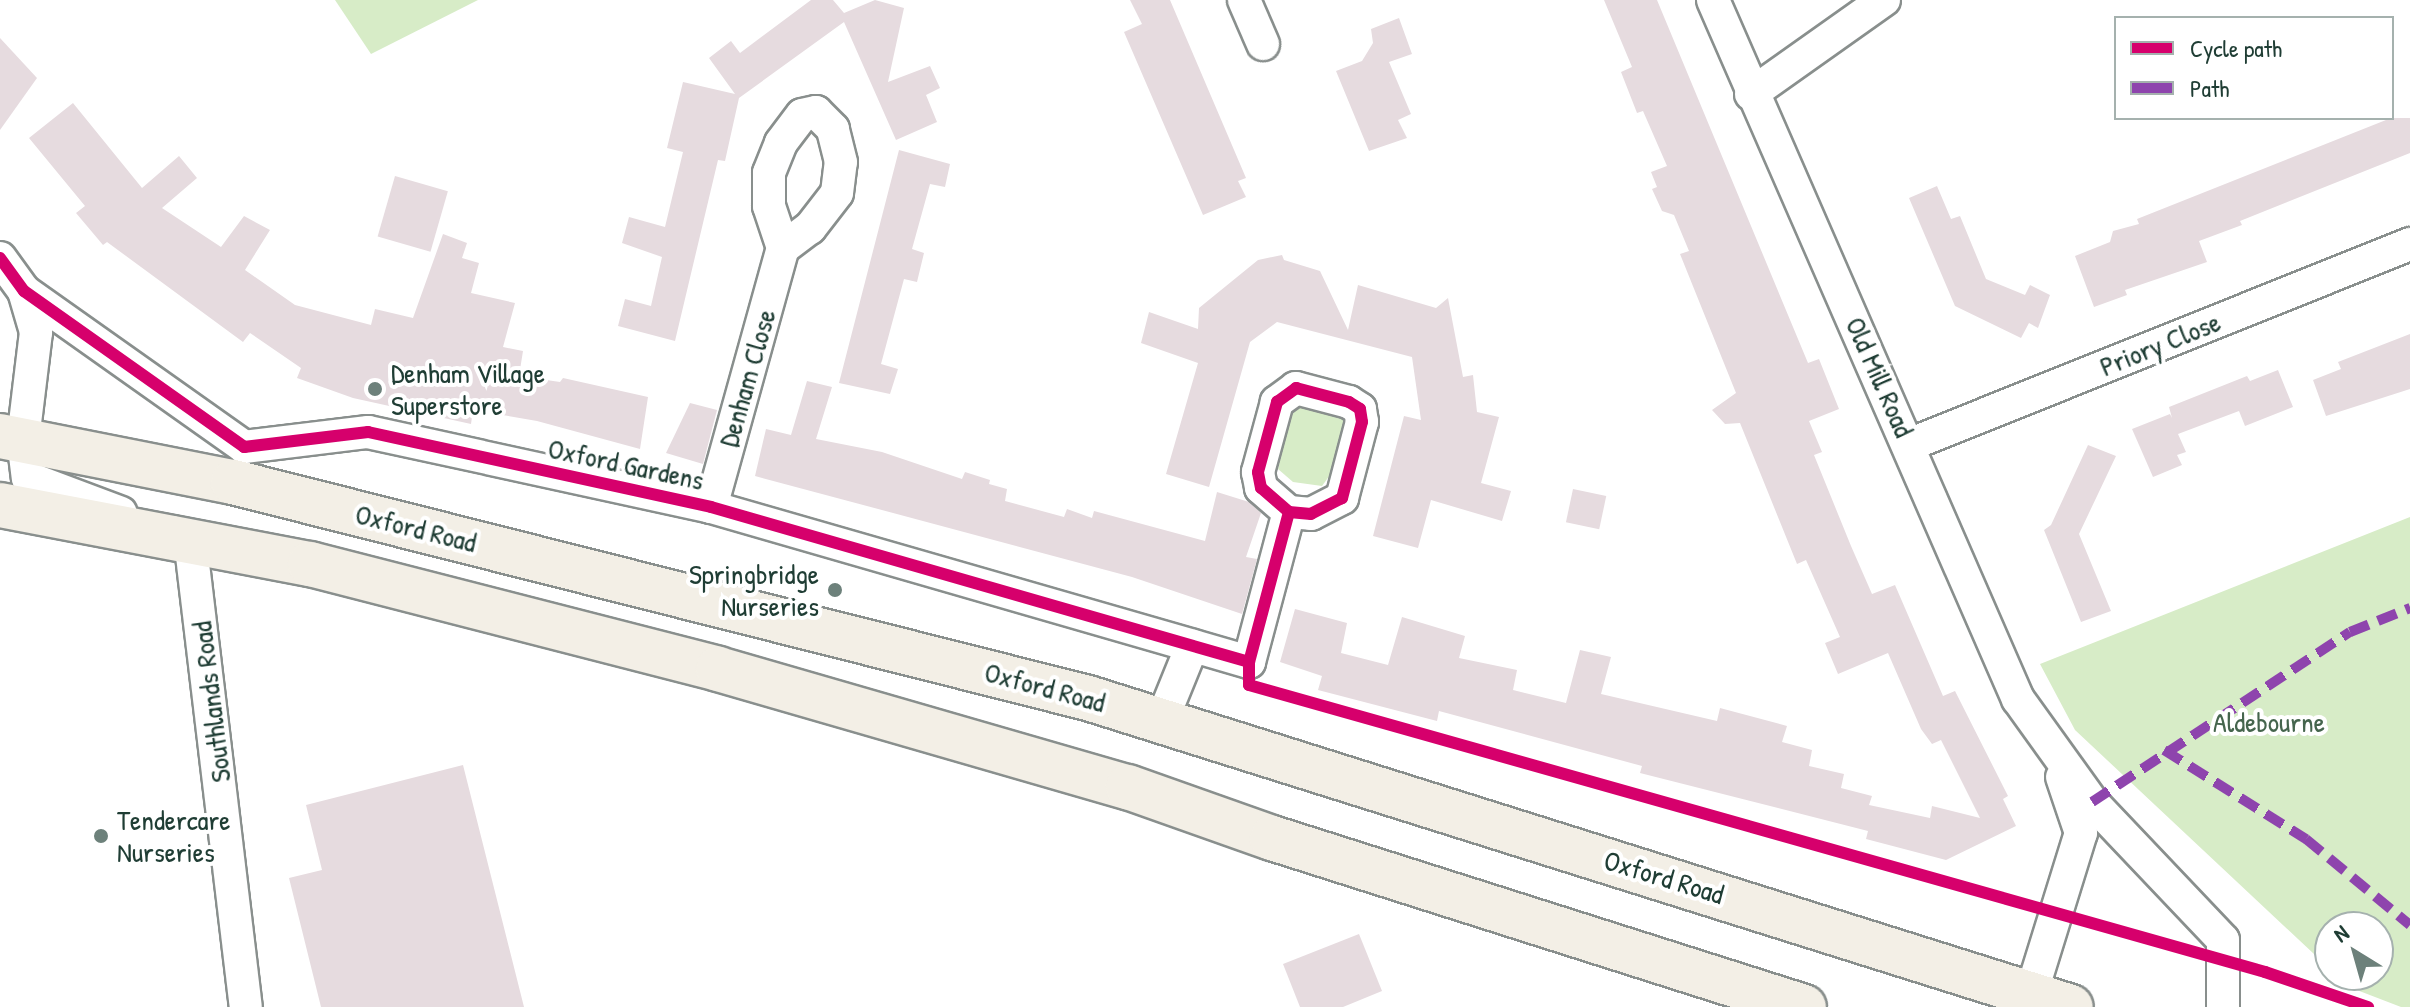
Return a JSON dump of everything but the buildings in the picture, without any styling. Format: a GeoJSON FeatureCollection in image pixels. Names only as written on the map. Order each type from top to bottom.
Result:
{"type":"FeatureCollection","features":[{"type":"Feature","properties":{"kind":"highway","name":"Oxford Road"},"geometry":{"type":"LineString","coordinates":[[11,438],[233,482],[1162,720],[2028,1000],[2071,1007]]}},
{"type":"Feature","properties":{"kind":"highway"},"geometry":{"type":"LineString","coordinates":[[0,505],[310,564],[915,724],[1128,787],[1287,843],[1804,1007]]}},
{"type":"Feature","properties":{"kind":"street"},"geometry":{"type":"LineString","coordinates":[[1244,0],[1263,44]]}},
{"type":"Feature","properties":{"kind":"street","name":"Old Mill Road"},"geometry":{"type":"LineString","coordinates":[[1713,0],[1751,94],[1911,444],[1996,654],[2053,751],[2092,802],[2223,940],[2223,1007]]}},
{"type":"Feature","properties":{"kind":"street"},"geometry":{"type":"LineString","coordinates":[[1751,94],[1884,0]]}},
{"type":"Feature","properties":{"kind":"street","name":"Priory Close"},"geometry":{"type":"LineString","coordinates":[[1911,444],[2410,244]]}},
{"type":"Feature","properties":{"kind":"street","name":"Denham Close"},"geometry":{"type":"LineString","coordinates":[[711,507],[783,248]]}},
{"type":"Feature","properties":{"kind":"street"},"geometry":{"type":"LineString","coordinates":[[0,258],[24,291],[36,332],[11,438],[28,478],[190,539]]}},
{"type":"Feature","properties":{"kind":"street","name":"Oxford Gardens"},"geometry":{"type":"LineString","coordinates":[[24,291],[244,447],[368,432],[711,507],[1249,662],[1289,512]]}},
{"type":"Feature","properties":{"kind":"street","name":"Southlands Road"},"geometry":{"type":"LineString","coordinates":[[190,539],[246,1007]]}},
{"type":"Feature","properties":{"kind":"street"},"geometry":{"type":"LineString","coordinates":[[1162,720],[1192,646]]}},
{"type":"Feature","properties":{"kind":"street","name":"Old Mill Road"},"geometry":{"type":"LineString","coordinates":[[2028,1000],[2081,833],[2053,751]]}},
{"type":"Feature","properties":{"kind":"green space"},"geometry":{"type":"Polygon","coordinates":[[[335,0],[478,0],[371,54],[335,0]]]}},
{"type":"Feature","properties":{"kind":"green space"},"geometry":{"type":"Polygon","coordinates":[[[1299,402],[1341,414],[1344,420],[1333,471],[1322,486],[1293,482],[1278,469],[1291,410],[1299,402]]]}},
{"type":"Feature","properties":{"kind":"green space","name":"Aldebourne"},"geometry":{"type":"Polygon","coordinates":[[[2410,517],[2410,1007],[2401,1007],[2359,991],[2394,991],[2394,911],[2314,911],[2314,954],[2075,730],[2040,664],[2410,517]]]}},
{"type":"Feature","properties":{"kind":"marked path"},"geometry":{"type":"LineString","coordinates":[[2092,802],[2350,632],[2410,608]]}},
{"type":"Feature","properties":{"kind":"marked path"},"geometry":{"type":"LineString","coordinates":[[2164,750],[2306,839],[2410,925]]}},
{"type":"Feature","properties":{"kind":"cycle path"},"geometry":{"type":"LineString","coordinates":[[0,258],[24,291],[244,447],[368,432],[711,507],[1249,662]]}},
{"type":"Feature","properties":{"kind":"cycle path"},"geometry":{"type":"LineString","coordinates":[[1289,512],[1261,488],[1258,472],[1277,402],[1296,388],[1349,402],[1360,409],[1362,422],[1342,498],[1311,514],[1289,512],[1249,662],[1249,685],[2265,972],[2368,1007]]}},
{"type":"Feature","properties":{"kind":"place","name":"Denham Village Superstore"},"geometry":{"type":"Point","coordinates":[375,389]}},
{"type":"Feature","properties":{"kind":"place","name":"Springbridge Nurseries"},"geometry":{"type":"Point","coordinates":[835,590]}},
{"type":"Feature","properties":{"kind":"place","name":"Tendercare Nurseries"},"geometry":{"type":"Point","coordinates":[101,836]}}]}
